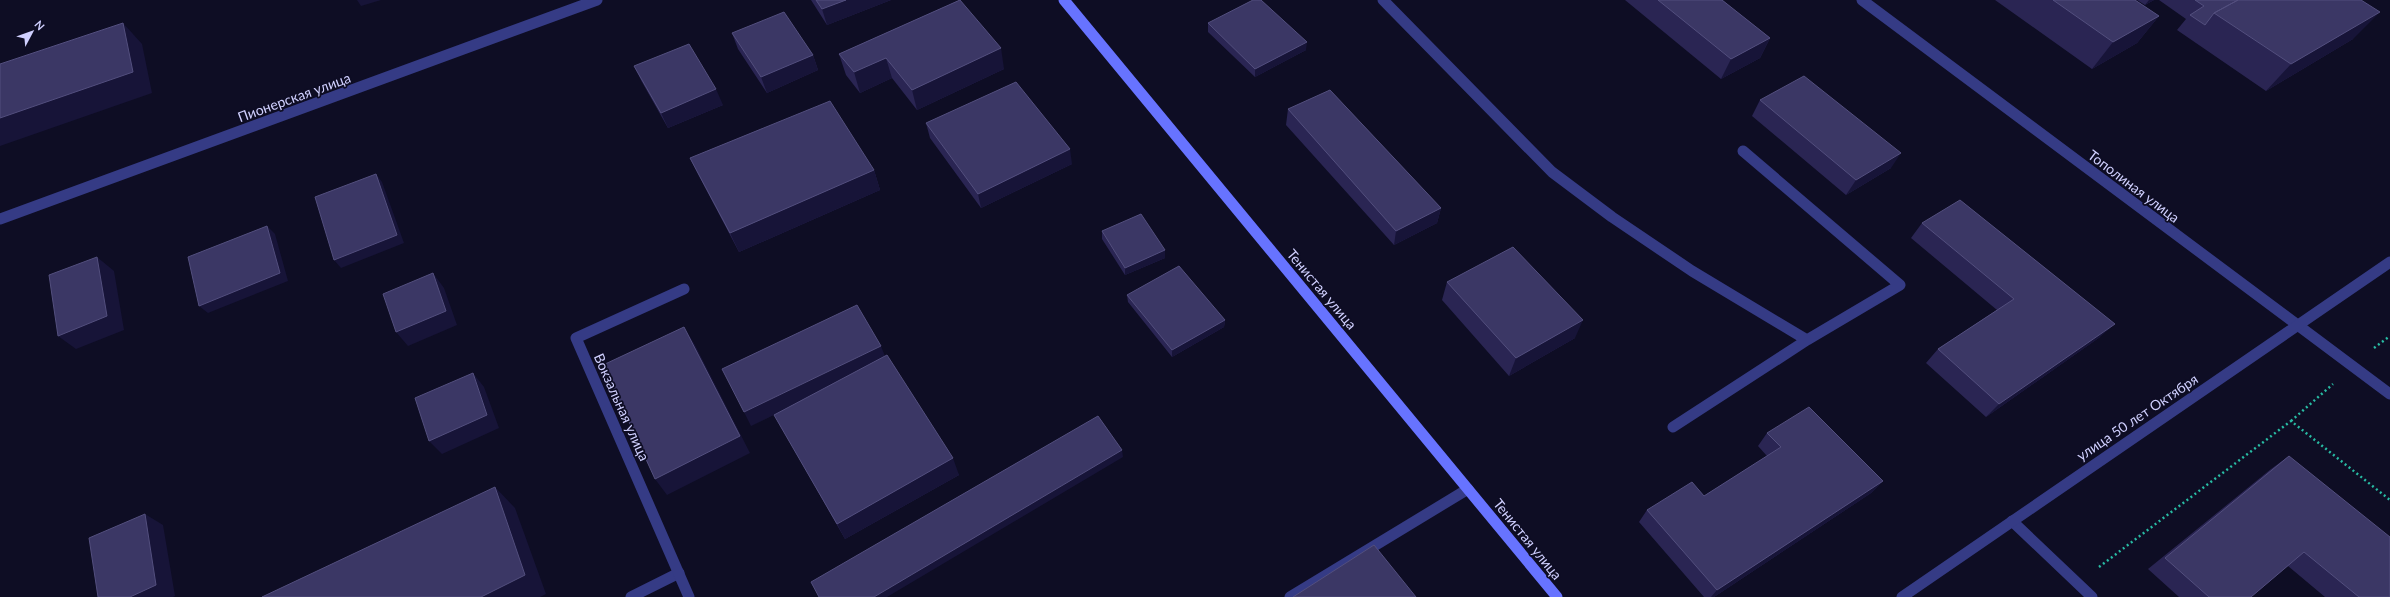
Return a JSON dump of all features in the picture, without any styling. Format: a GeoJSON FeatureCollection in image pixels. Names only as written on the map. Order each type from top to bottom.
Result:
{"type":"FeatureCollection","features":[{"type":"Feature","properties":{"kind":"main road","name":"Тенистая улица"},"geometry":{"type":"LineString","coordinates":[[1064,0],[1557,597]]}},
{"type":"Feature","properties":{"kind":"street","name":"Пионерская улица"},"geometry":{"type":"LineString","coordinates":[[0,219],[597,0]]}},
{"type":"Feature","properties":{"kind":"street"},"geometry":{"type":"LineString","coordinates":[[1383,0],[1552,172],[1612,217],[1692,271],[1807,340]]}},
{"type":"Feature","properties":{"kind":"street","name":"Тополиная улица"},"geometry":{"type":"LineString","coordinates":[[1862,0],[2390,394]]}},
{"type":"Feature","properties":{"kind":"street"},"geometry":{"type":"LineString","coordinates":[[1673,427],[1807,340],[1900,285],[1743,151]]}},
{"type":"Feature","properties":{"kind":"street","name":"улица 50 лет Октября"},"geometry":{"type":"LineString","coordinates":[[1902,597],[2390,262]]}},
{"type":"Feature","properties":{"kind":"street","name":"Вокзальная улица"},"geometry":{"type":"LineString","coordinates":[[684,288],[576,338],[689,597]]}},
{"type":"Feature","properties":{"kind":"street"},"geometry":{"type":"LineString","coordinates":[[1290,597],[1468,489]]}},
{"type":"Feature","properties":{"kind":"street"},"geometry":{"type":"LineString","coordinates":[[2012,521],[2092,597]]}},
{"type":"Feature","properties":{"kind":"street"},"geometry":{"type":"LineString","coordinates":[[631,597],[679,573]]}},
{"type":"Feature","properties":{"kind":"path"},"geometry":{"type":"LineString","coordinates":[[2078,584],[2291,421],[2353,366],[2390,336]]}},
{"type":"Feature","properties":{"kind":"path"},"geometry":{"type":"LineString","coordinates":[[2291,421],[2390,500]]}},
{"type":"Feature","properties":{"kind":"building"},"geometry":{"type":"Polygon","coordinates":[[[816,0],[846,0],[822,9],[816,0]]]}},
{"type":"Feature","properties":{"kind":"building"},"geometry":{"type":"Polygon","coordinates":[[[960,0],[1001,48],[912,90],[886,58],[854,72],[839,54],[960,0]]]}},
{"type":"Feature","properties":{"kind":"building"},"geometry":{"type":"Polygon","coordinates":[[[1253,0],[1261,0],[1307,42],[1255,69],[1208,23],[1253,0]]]}},
{"type":"Feature","properties":{"kind":"building"},"geometry":{"type":"Polygon","coordinates":[[[1658,0],[1722,0],[1770,38],[1731,59],[1658,0]]]}},
{"type":"Feature","properties":{"kind":"building"},"geometry":{"type":"Polygon","coordinates":[[[2053,0],[2135,0],[2159,16],[2113,42],[2053,0]]]}},
{"type":"Feature","properties":{"kind":"building"},"geometry":{"type":"Polygon","coordinates":[[[2195,0],[2238,0],[2214,13],[2205,25],[2190,15],[2204,6],[2195,0]]]}},
{"type":"Feature","properties":{"kind":"building"},"geometry":{"type":"Polygon","coordinates":[[[2238,0],[2361,0],[2380,12],[2291,64],[2214,13],[2238,0]]]}},
{"type":"Feature","properties":{"kind":"building"},"geometry":{"type":"Polygon","coordinates":[[[784,12],[813,55],[761,77],[732,33],[784,12]]]}},
{"type":"Feature","properties":{"kind":"building"},"geometry":{"type":"Polygon","coordinates":[[[123,23],[133,72],[0,118],[0,64],[123,23]]]}},
{"type":"Feature","properties":{"kind":"building"},"geometry":{"type":"Polygon","coordinates":[[[689,44],[716,89],[661,113],[634,66],[689,44]]]}},
{"type":"Feature","properties":{"kind":"building"},"geometry":{"type":"Polygon","coordinates":[[[1804,76],[1901,153],[1856,180],[1760,100],[1804,76]]]}},
{"type":"Feature","properties":{"kind":"building"},"geometry":{"type":"Polygon","coordinates":[[[1016,82],[1070,149],[978,194],[926,123],[1016,82]]]}},
{"type":"Feature","properties":{"kind":"building"},"geometry":{"type":"Polygon","coordinates":[[[1330,90],[1441,208],[1396,231],[1288,109],[1330,90]]]}},
{"type":"Feature","properties":{"kind":"building"},"geometry":{"type":"Polygon","coordinates":[[[830,101],[874,170],[730,233],[690,158],[830,101]]]}},
{"type":"Feature","properties":{"kind":"building"},"geometry":{"type":"Polygon","coordinates":[[[376,174],[397,235],[334,260],[315,197],[376,174]]]}},
{"type":"Feature","properties":{"kind":"building"},"geometry":{"type":"Polygon","coordinates":[[[1960,200],[2115,324],[1999,404],[1938,349],[2014,299],[1922,223],[1960,200]]]}},
{"type":"Feature","properties":{"kind":"building"},"geometry":{"type":"Polygon","coordinates":[[[1141,214],[1165,250],[1125,268],[1102,231],[1141,214]]]}},
{"type":"Feature","properties":{"kind":"building"},"geometry":{"type":"Polygon","coordinates":[[[267,226],[280,273],[199,306],[188,257],[267,226]]]}},
{"type":"Feature","properties":{"kind":"building"},"geometry":{"type":"Polygon","coordinates":[[[1513,247],[1583,320],[1516,358],[1447,282],[1513,247]]]}},
{"type":"Feature","properties":{"kind":"building"},"geometry":{"type":"Polygon","coordinates":[[[97,257],[107,316],[58,336],[49,275],[97,257]]]}},
{"type":"Feature","properties":{"kind":"building"},"geometry":{"type":"Polygon","coordinates":[[[1179,266],[1225,320],[1172,350],[1127,295],[1179,266]]]}},
{"type":"Feature","properties":{"kind":"building"},"geometry":{"type":"Polygon","coordinates":[[[433,273],[446,311],[396,332],[383,294],[433,273]]]}},
{"type":"Feature","properties":{"kind":"building"},"geometry":{"type":"Polygon","coordinates":[[[857,305],[881,346],[744,412],[722,369],[857,305]]]}},
{"type":"Feature","properties":{"kind":"building"},"geometry":{"type":"Polygon","coordinates":[[[684,327],[740,436],[655,479],[603,365],[684,327]]]}},
{"type":"Feature","properties":{"kind":"building"},"geometry":{"type":"Polygon","coordinates":[[[887,355],[953,458],[837,524],[774,415],[887,355]]]}},
{"type":"Feature","properties":{"kind":"building"},"geometry":{"type":"Polygon","coordinates":[[[473,373],[487,415],[429,441],[415,398],[473,373]]]}},
{"type":"Feature","properties":{"kind":"building"},"geometry":{"type":"Polygon","coordinates":[[[1809,407],[1883,481],[1717,590],[1647,510],[1692,482],[1704,496],[1781,447],[1767,433],[1809,407]]]}},
{"type":"Feature","properties":{"kind":"building"},"geometry":{"type":"Polygon","coordinates":[[[1098,416],[1122,450],[874,597],[819,597],[811,582],[1098,416]]]}},
{"type":"Feature","properties":{"kind":"building"},"geometry":{"type":"Polygon","coordinates":[[[2289,456],[2390,537],[2390,597],[2359,597],[2304,552],[2251,597],[2209,597],[2165,558],[2289,456]]]}},
{"type":"Feature","properties":{"kind":"building"},"geometry":{"type":"Polygon","coordinates":[[[495,487],[525,575],[481,597],[262,597],[495,487]]]}},
{"type":"Feature","properties":{"kind":"building"},"geometry":{"type":"Polygon","coordinates":[[[145,514],[156,585],[130,597],[98,597],[89,538],[145,514]]]}},
{"type":"Feature","properties":{"kind":"building"},"geometry":{"type":"Polygon","coordinates":[[[1374,545],[1416,597],[1293,597],[1374,545]]]}}]}
